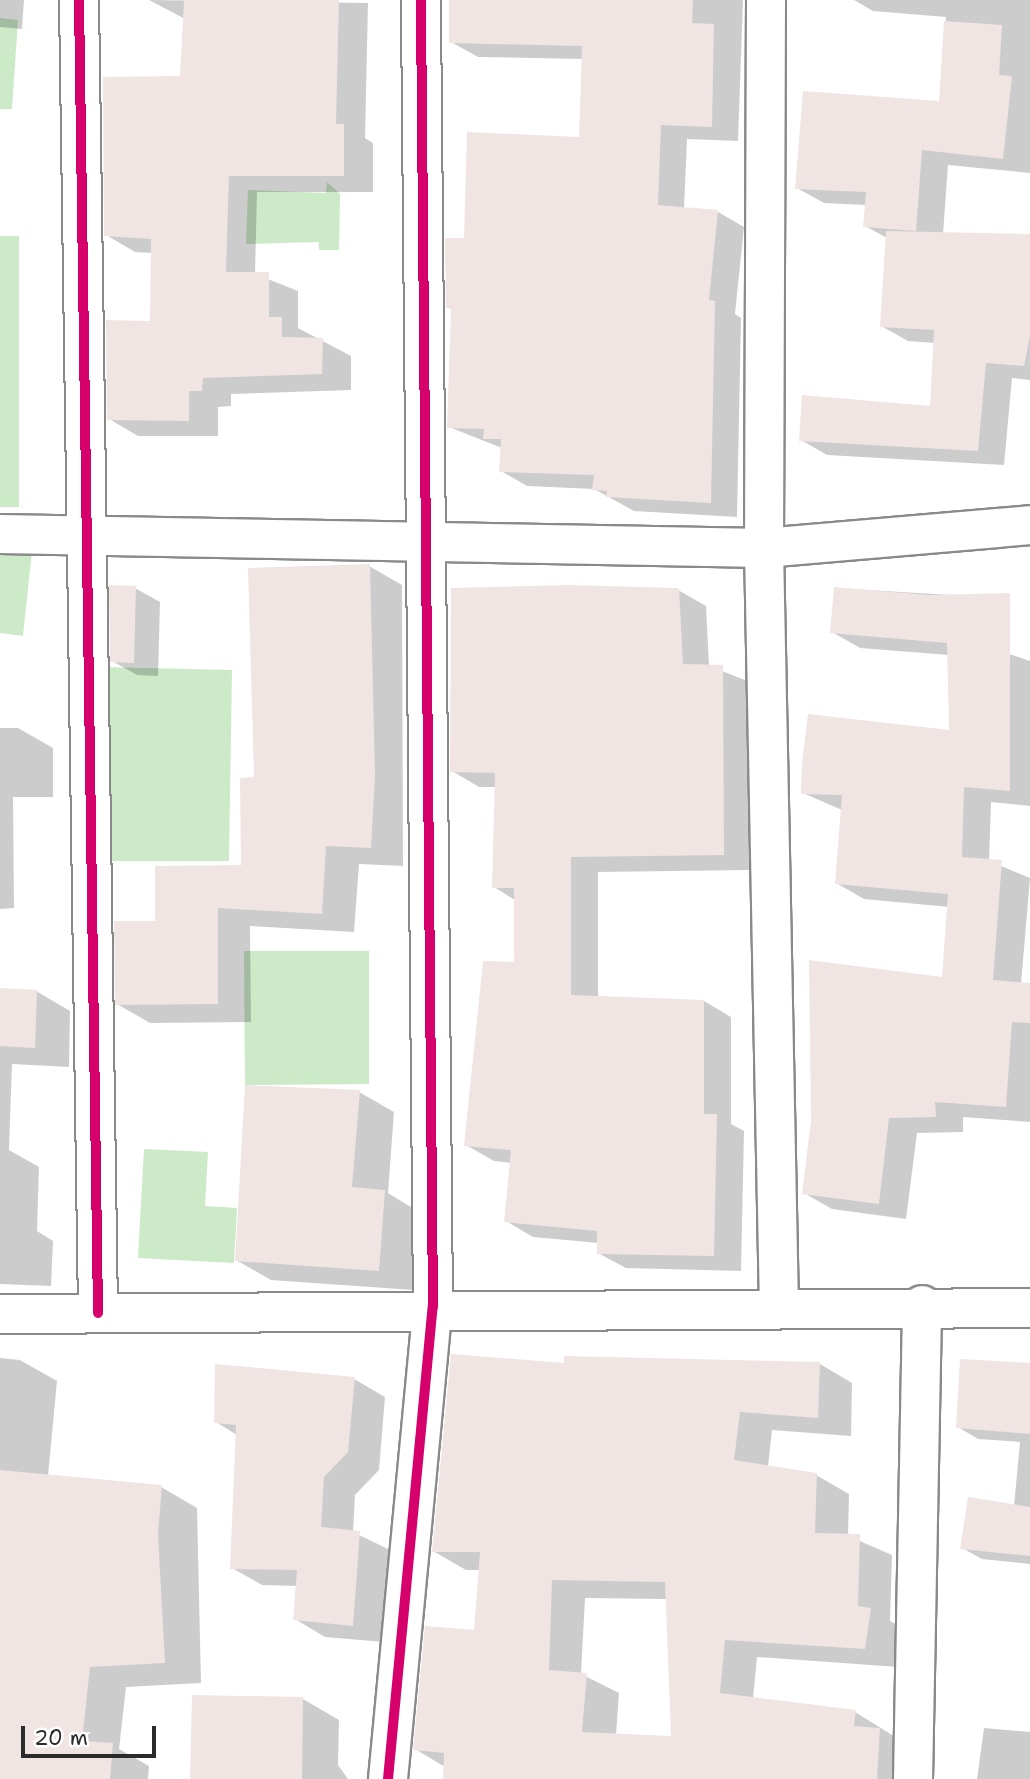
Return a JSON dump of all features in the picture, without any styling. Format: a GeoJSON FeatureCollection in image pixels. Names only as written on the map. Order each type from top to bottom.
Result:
{"type":"FeatureCollection","features":[{"type":"Feature","properties":{"kind":"street"},"geometry":{"type":"LineString","coordinates":[[79,0],[98,1313]]}},
{"type":"Feature","properties":{"kind":"street"},"geometry":{"type":"LineString","coordinates":[[388,1779],[433,1307],[430,544],[421,0]]}},
{"type":"Feature","properties":{"kind":"street"},"geometry":{"type":"LineString","coordinates":[[766,0],[764,548],[779,1306]]}},
{"type":"Feature","properties":{"kind":"street"},"geometry":{"type":"LineString","coordinates":[[0,534],[430,544],[764,548],[1030,525]]}},
{"type":"Feature","properties":{"kind":"street"},"geometry":{"type":"LineString","coordinates":[[0,1314],[433,1307],[922,1305],[1030,1308]]}},
{"type":"Feature","properties":{"kind":"street"},"geometry":{"type":"LineString","coordinates":[[913,1779],[922,1305]]}},
{"type":"Feature","properties":{"kind":"green space"},"geometry":{"type":"Polygon","coordinates":[[[0,18],[18,20],[12,109],[0,109],[0,18]]]}},
{"type":"Feature","properties":{"kind":"green space"},"geometry":{"type":"Polygon","coordinates":[[[327,182],[340,194],[339,250],[319,250],[319,242],[246,244],[248,190],[326,193],[327,182]]]}},
{"type":"Feature","properties":{"kind":"green space"},"geometry":{"type":"Polygon","coordinates":[[[0,236],[19,236],[19,507],[0,507],[0,236]]]}},
{"type":"Feature","properties":{"kind":"green space"},"geometry":{"type":"Polygon","coordinates":[[[0,550],[32,551],[23,636],[0,633],[0,550]]]}},
{"type":"Feature","properties":{"kind":"green space"},"geometry":{"type":"Polygon","coordinates":[[[100,667],[232,670],[229,861],[106,861],[100,667]]]}},
{"type":"Feature","properties":{"kind":"green space"},"geometry":{"type":"Polygon","coordinates":[[[244,951],[369,951],[369,1084],[245,1085],[244,951]]]}},
{"type":"Feature","properties":{"kind":"green space"},"geometry":{"type":"Polygon","coordinates":[[[144,1149],[208,1152],[205,1206],[237,1208],[234,1263],[138,1258],[144,1149]]]}},
{"type":"Feature","properties":{"kind":"building"},"geometry":{"type":"Polygon","coordinates":[[[184,0],[339,0],[336,124],[344,124],[344,176],[229,176],[226,272],[269,272],[269,317],[282,317],[282,337],[323,338],[322,374],[203,378],[202,391],[189,391],[189,421],[107,420],[106,320],[150,321],[151,239],[104,236],[103,77],[180,76],[184,0]]]}},
{"type":"Feature","properties":{"kind":"building"},"geometry":{"type":"Polygon","coordinates":[[[449,0],[693,0],[692,23],[714,24],[712,127],[661,125],[658,205],[718,210],[709,300],[715,301],[711,503],[606,497],[607,491],[592,490],[594,475],[499,472],[501,439],[483,439],[484,429],[447,428],[451,308],[446,308],[445,238],[464,238],[467,132],[579,137],[582,46],[449,43],[449,0]]]}},
{"type":"Feature","properties":{"kind":"building"},"geometry":{"type":"Polygon","coordinates":[[[944,21],[1002,25],[999,75],[1012,76],[1003,159],[922,150],[916,231],[863,227],[866,192],[795,189],[803,91],[939,101],[944,21]]]}},
{"type":"Feature","properties":{"kind":"building"},"geometry":{"type":"Polygon","coordinates":[[[886,231],[1030,234],[1030,336],[1024,366],[986,363],[978,451],[799,441],[802,395],[930,406],[934,330],[880,327],[886,231]]]}},
{"type":"Feature","properties":{"kind":"building"},"geometry":{"type":"Polygon","coordinates":[[[370,564],[375,776],[371,848],[326,846],[322,914],[218,908],[218,1004],[115,1005],[114,921],[155,921],[155,866],[241,865],[240,778],[254,777],[248,568],[370,564]]]}},
{"type":"Feature","properties":{"kind":"building"},"geometry":{"type":"Polygon","coordinates":[[[109,585],[136,586],[134,663],[110,662],[109,585]]]}},
{"type":"Feature","properties":{"kind":"building"},"geometry":{"type":"Polygon","coordinates":[[[569,585],[679,588],[683,664],[723,665],[724,855],[571,857],[571,995],[704,1000],[704,1114],[717,1114],[714,1256],[597,1254],[597,1231],[504,1222],[511,1150],[464,1146],[483,961],[514,962],[514,888],[492,888],[495,773],[450,772],[451,588],[569,585]]]}},
{"type":"Feature","properties":{"kind":"building"},"geometry":{"type":"Polygon","coordinates":[[[834,587],[929,595],[1010,593],[1010,791],[964,787],[962,857],[1002,860],[993,980],[1030,983],[1030,1023],[1012,1022],[1006,1107],[935,1102],[936,1117],[889,1118],[879,1204],[802,1194],[811,1120],[809,960],[942,977],[948,894],[835,884],[842,795],[801,794],[802,763],[808,714],[949,730],[947,643],[830,633],[834,587]]]}},
{"type":"Feature","properties":{"kind":"building"},"geometry":{"type":"Polygon","coordinates":[[[0,988],[37,990],[35,1048],[0,1046],[0,988]]]}},
{"type":"Feature","properties":{"kind":"building"},"geometry":{"type":"Polygon","coordinates":[[[245,1085],[360,1090],[352,1187],[385,1190],[379,1271],[235,1261],[245,1085]]]}},
{"type":"Feature","properties":{"kind":"building"},"geometry":{"type":"Polygon","coordinates":[[[451,1354],[564,1363],[564,1356],[820,1362],[818,1418],[740,1412],[734,1460],[817,1473],[815,1533],[860,1534],[858,1606],[871,1608],[865,1649],[725,1640],[720,1693],[856,1710],[854,1726],[880,1728],[877,1779],[443,1779],[444,1753],[413,1750],[425,1626],[474,1630],[480,1552],[432,1552],[451,1354]],[[552,1580],[549,1670],[587,1673],[582,1732],[671,1736],[665,1582],[552,1580]]]}},
{"type":"Feature","properties":{"kind":"building"},"geometry":{"type":"Polygon","coordinates":[[[960,1359],[1030,1363],[1030,1434],[956,1428],[960,1359]]]}},
{"type":"Feature","properties":{"kind":"building"},"geometry":{"type":"Polygon","coordinates":[[[215,1364],[355,1377],[348,1452],[324,1477],[321,1527],[360,1531],[353,1626],[293,1620],[297,1570],[230,1569],[236,1425],[214,1423],[215,1364]]]}},
{"type":"Feature","properties":{"kind":"building"},"geometry":{"type":"Polygon","coordinates":[[[0,1470],[162,1485],[158,1534],[165,1663],[90,1667],[82,1741],[113,1743],[110,1779],[0,1779],[0,1470]]]}},
{"type":"Feature","properties":{"kind":"building"},"geometry":{"type":"Polygon","coordinates":[[[968,1497],[1030,1507],[1030,1556],[960,1549],[968,1497]]]}},
{"type":"Feature","properties":{"kind":"building"},"geometry":{"type":"Polygon","coordinates":[[[192,1695],[303,1697],[302,1779],[190,1779],[192,1695]]]}},
{"type":"Feature","properties":{"kind":"cycle path"},"geometry":{"type":"LineString","coordinates":[[79,0],[98,1313]]}},
{"type":"Feature","properties":{"kind":"cycle path"},"geometry":{"type":"LineString","coordinates":[[388,1779],[433,1307],[421,0]]}}]}
